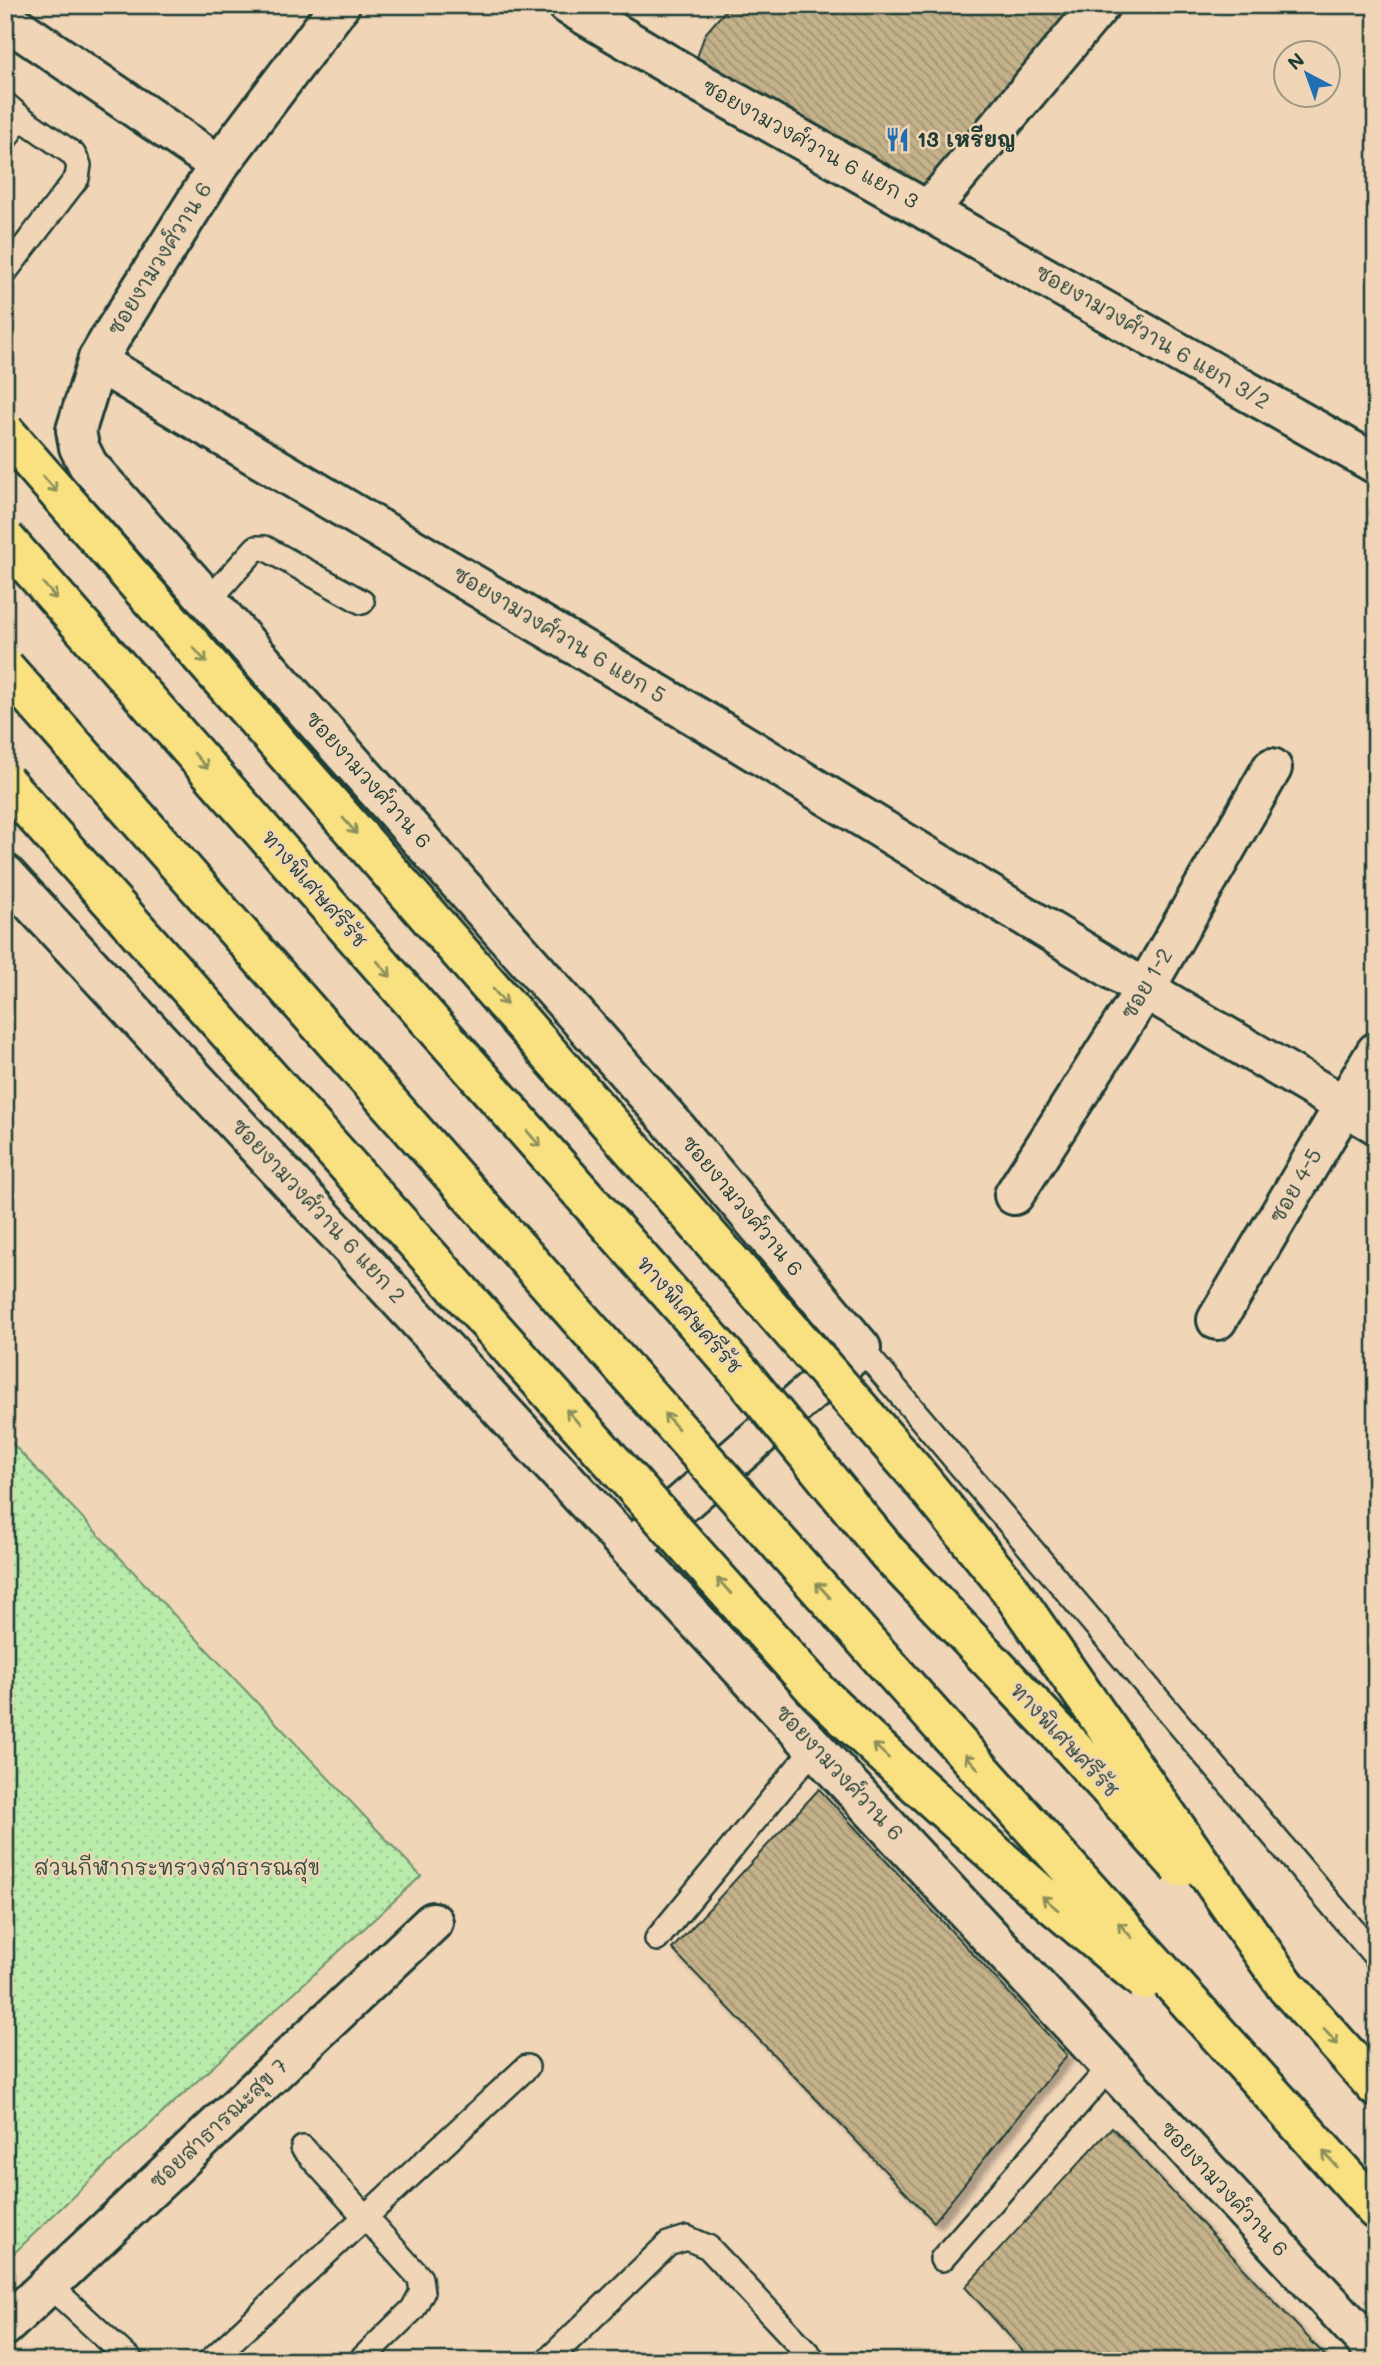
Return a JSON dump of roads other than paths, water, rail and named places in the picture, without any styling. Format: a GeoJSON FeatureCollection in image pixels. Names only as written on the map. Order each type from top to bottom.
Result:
{"type":"FeatureCollection","features":[{"type":"Feature","properties":{"kind":"highway"},"geometry":{"type":"LineString","coordinates":[[5,432],[914,1471],[1009,1588],[1286,1986]]}},
{"type":"Feature","properties":{"kind":"highway","name":"ทางพิเศษศรีรัช"},"geometry":{"type":"LineString","coordinates":[[5,539],[744,1377],[888,1553],[1062,1735],[1376,2087]]}},
{"type":"Feature","properties":{"kind":"highway"},"geometry":{"type":"LineString","coordinates":[[5,668],[895,1671],[969,1758],[1376,2210]]}},
{"type":"Feature","properties":{"kind":"highway"},"geometry":{"type":"LineString","coordinates":[[5,782],[819,1693],[941,1809],[1062,1913],[1236,2054]]}},
{"type":"Feature","properties":{"kind":"street"},"geometry":{"type":"LineString","coordinates":[[219,165],[340,5]]}},
{"type":"Feature","properties":{"kind":"street","name":"ซอยงามวงศ์วาน 6 แยก 3"},"geometry":{"type":"LineString","coordinates":[[568,5],[928,211],[1101,5]]}},
{"type":"Feature","properties":{"kind":"street","name":"ซอยงามวงศ์วาน 6"},"geometry":{"type":"LineString","coordinates":[[5,19],[219,165],[98,359],[76,430],[79,447],[88,465],[671,1122],[861,1348]]}},
{"type":"Feature","properties":{"kind":"street","name":"ซอยงามวงศ์วาน 6 แยก 3/2"},"geometry":{"type":"LineString","coordinates":[[928,211],[1376,464]]}},
{"type":"Feature","properties":{"kind":"street","name":"ซอยงามวงศ์วาน 6 แยก 5"},"geometry":{"type":"LineString","coordinates":[[98,359],[111,370],[719,730],[1145,989],[1360,1114]]}},
{"type":"Feature","properties":{"kind":"street","name":"ซอย 1-2"},"geometry":{"type":"LineString","coordinates":[[1014,1195],[1145,989],[1272,768]]}},
{"type":"Feature","properties":{"kind":"street","name":"ซอยงามวงศ์วาน 6 แยก 2"},"geometry":{"type":"LineString","coordinates":[[5,874],[630,1549]]}},
{"type":"Feature","properties":{"kind":"street","name":"ซอย 4-5"},"geometry":{"type":"LineString","coordinates":[[1217,1320],[1360,1114],[1376,1052]]}},
{"type":"Feature","properties":{"kind":"street"},"geometry":{"type":"LineString","coordinates":[[630,1549],[861,1348]]}},
{"type":"Feature","properties":{"kind":"street","name":"ซอยงามวงศ์วาน 6"},"geometry":{"type":"LineString","coordinates":[[630,1549],[1376,2352]]}},
{"type":"Feature","properties":{"kind":"street","name":"ซอยสาธารณะสุข 7"},"geometry":{"type":"LineString","coordinates":[[5,2326],[433,1922]]}},
{"type":"Feature","properties":{"kind":"lane"},"geometry":{"type":"LineString","coordinates":[[5,139],[12,111],[74,154],[79,165],[77,178],[5,272]]}},
{"type":"Feature","properties":{"kind":"lane"},"geometry":{"type":"LineString","coordinates":[[208,601],[256,548],[265,548],[362,603]]}},
{"type":"Feature","properties":{"kind":"lane"},"geometry":{"type":"LineString","coordinates":[[861,1348],[1376,1957]]}},
{"type":"Feature","properties":{"kind":"lane"},"geometry":{"type":"LineString","coordinates":[[657,1939],[815,1747]]}},
{"type":"Feature","properties":{"kind":"lane"},"geometry":{"type":"LineString","coordinates":[[210,2361],[527,2067]]}},
{"type":"Feature","properties":{"kind":"lane"},"geometry":{"type":"LineString","coordinates":[[943,2259],[1111,2067]]}},
{"type":"Feature","properties":{"kind":"lane"},"geometry":{"type":"LineString","coordinates":[[303,2148],[420,2278],[422,2292],[413,2309],[360,2361]]}},
{"type":"Feature","properties":{"kind":"lane"},"geometry":{"type":"LineString","coordinates":[[547,2361],[668,2244],[687,2238],[708,2247],[814,2361]]}},
{"type":"Feature","properties":{"kind":"lane"},"geometry":{"type":"LineString","coordinates":[[49,2285],[131,2361]]}},
{"type":"Feature","properties":{"kind":"place","name":"13 เหรียญ"},"geometry":{"type":"Point","coordinates":[897,140]}},
{"type":"Feature","properties":{"kind":"park label","name":"สวนกีฬากระทรวงสาธารณสุข"},"geometry":{"type":"Point","coordinates":[177,1868]}}]}
